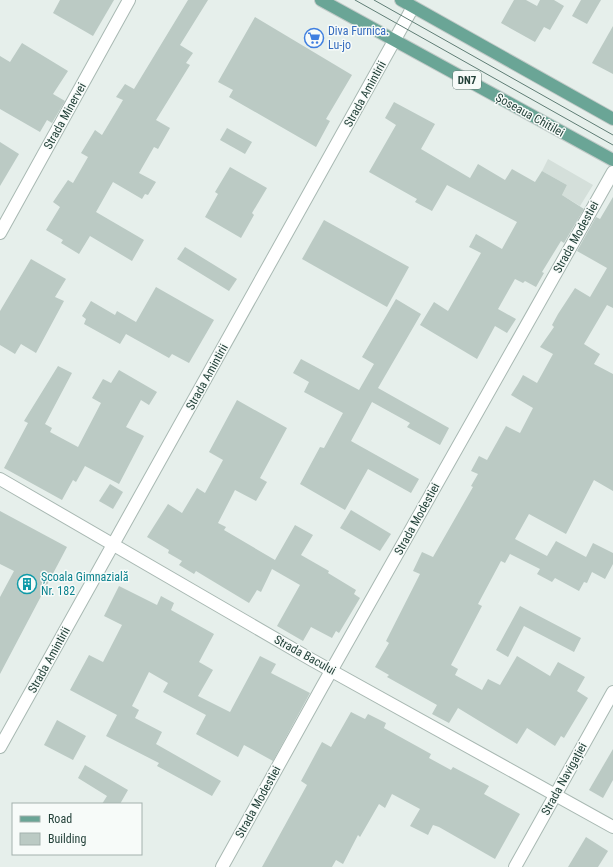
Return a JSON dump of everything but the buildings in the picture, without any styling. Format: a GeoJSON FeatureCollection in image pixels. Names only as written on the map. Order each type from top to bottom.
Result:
{"type":"FeatureCollection","features":[{"type":"Feature","properties":{"kind":"main road","name":"Șoseaua Chitilei"},"geometry":{"type":"LineString","coordinates":[[321,0],[613,160]]}},
{"type":"Feature","properties":{"kind":"main road"},"geometry":{"type":"LineString","coordinates":[[401,0],[613,119]]}},
{"type":"Feature","properties":{"kind":"street","name":"Strada Minervei"},"geometry":{"type":"LineString","coordinates":[[0,233],[129,0]]}},
{"type":"Feature","properties":{"kind":"street","name":"Strada Amintirii"},"geometry":{"type":"LineString","coordinates":[[0,747],[413,7]]}},
{"type":"Feature","properties":{"kind":"street","name":"Strada Modestiei"},"geometry":{"type":"LineString","coordinates":[[222,867],[331,670],[613,172]]}},
{"type":"Feature","properties":{"kind":"street","name":"Strada Bacului"},"geometry":{"type":"LineString","coordinates":[[0,479],[331,670],[613,827]]}},
{"type":"Feature","properties":{"kind":"street","name":"Strada Navigației"},"geometry":{"type":"LineString","coordinates":[[515,867],[613,692]]}},
{"type":"Feature","properties":{"kind":"shaded area"},"geometry":{"type":"Polygon","coordinates":[[[548,159],[593,185],[580,206],[562,195],[567,185],[542,171],[548,159]]]}},
{"type":"Feature","properties":{"kind":"tram line"},"geometry":{"type":"LineString","coordinates":[[355,0],[613,145]]}},
{"type":"Feature","properties":{"kind":"tram line"},"geometry":{"type":"LineString","coordinates":[[374,0],[613,135]]}},
{"type":"Feature","properties":{"kind":"place","name":"Diva Furnica. Lu-jo"},"geometry":{"type":"Point","coordinates":[314,38]}},
{"type":"Feature","properties":{"kind":"place","name":"Școala Gimnazială Nr. 182"},"geometry":{"type":"Point","coordinates":[27,584]}}]}
